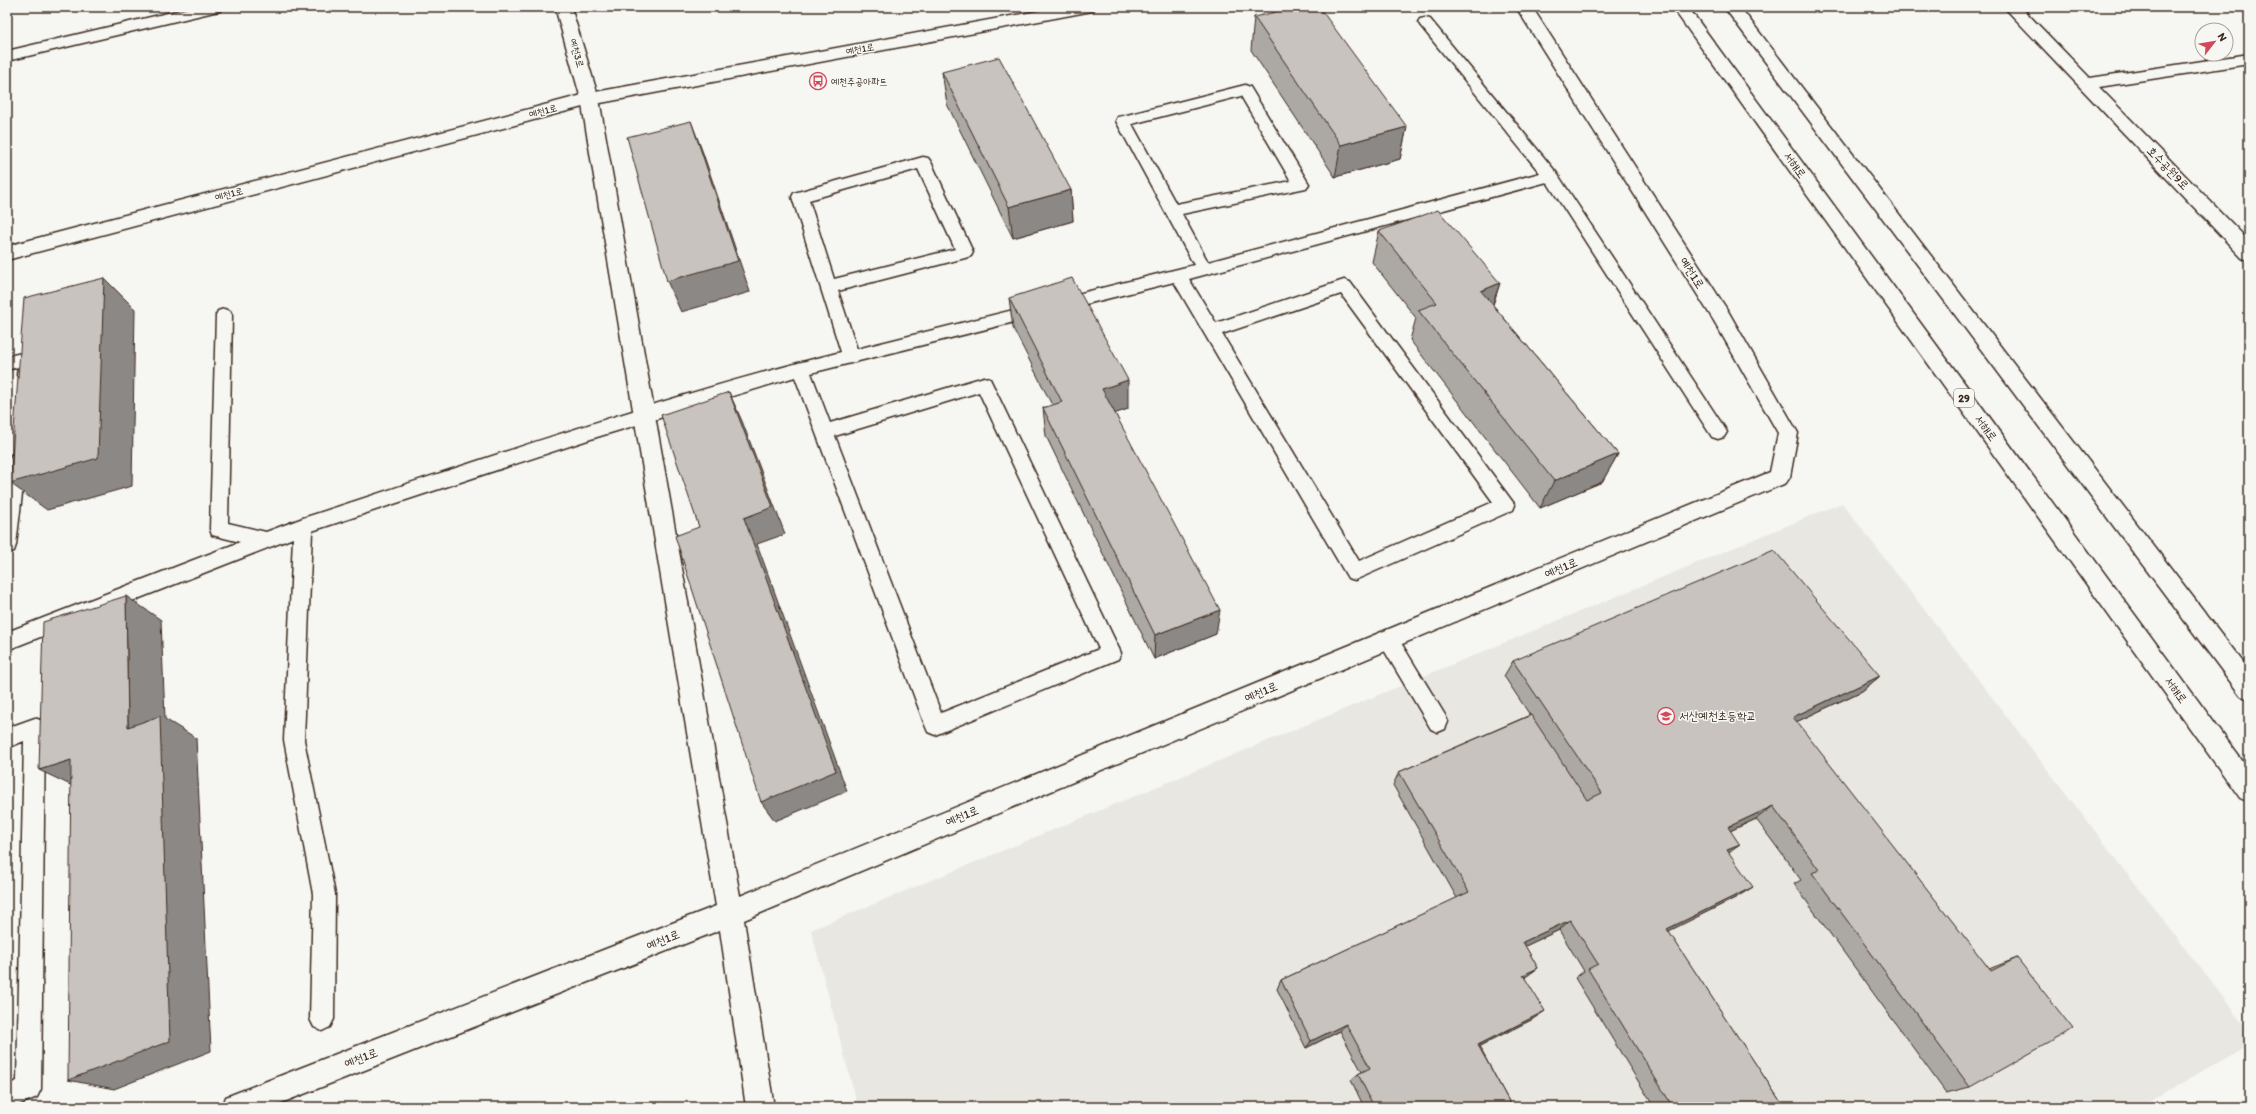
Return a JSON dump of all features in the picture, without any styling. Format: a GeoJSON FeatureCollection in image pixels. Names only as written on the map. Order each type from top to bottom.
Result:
{"type":"FeatureCollection","features":[{"type":"Feature","properties":{"kind":"street"},"geometry":{"type":"LineString","coordinates":[[7,56],[214,7]]}},
{"type":"Feature","properties":{"kind":"street","name":"예천3로"},"geometry":{"type":"LineString","coordinates":[[563,7],[590,98],[730,913],[760,1107]]}},
{"type":"Feature","properties":{"kind":"street","name":"예천1로"},"geometry":{"type":"LineString","coordinates":[[7,253],[590,98],[1087,7]]}},
{"type":"Feature","properties":{"kind":"street","name":"예천1로"},"geometry":{"type":"LineString","coordinates":[[236,1107],[730,913],[1779,477],[1788,433],[1721,316],[1524,7]]}},
{"type":"Feature","properties":{"kind":"street","name":"서해로"},"geometry":{"type":"LineString","coordinates":[[1680,7],[2249,790]]}},
{"type":"Feature","properties":{"kind":"street"},"geometry":{"type":"LineString","coordinates":[[1732,7],[2249,688]]}},
{"type":"Feature","properties":{"kind":"street","name":"호수공원9로"},"geometry":{"type":"LineString","coordinates":[[2012,7],[2249,253]]}},
{"type":"Feature","properties":{"kind":"street"},"geometry":{"type":"LineString","coordinates":[[2086,84],[2249,59]]}},
{"type":"Feature","properties":{"kind":"lane"},"geometry":{"type":"LineString","coordinates":[[1425,22],[1551,176],[1718,432]]}},
{"type":"Feature","properties":{"kind":"lane"},"geometry":{"type":"LineString","coordinates":[[1172,210],[1301,184],[1245,90],[1123,121],[1204,269]]}},
{"type":"Feature","properties":{"kind":"lane"},"geometry":{"type":"LineString","coordinates":[[828,287],[965,252],[923,162],[800,198],[828,287],[851,357]]}},
{"type":"Feature","properties":{"kind":"lane"},"geometry":{"type":"LineString","coordinates":[[7,641],[303,526],[597,430],[645,417],[801,369],[1179,276],[1551,176]]}},
{"type":"Feature","properties":{"kind":"lane"},"geometry":{"type":"LineString","coordinates":[[1179,276],[1356,572],[1506,505],[1344,286],[1212,330]]}},
{"type":"Feature","properties":{"kind":"lane"},"geometry":{"type":"LineString","coordinates":[[224,315],[219,529],[265,540]]}},
{"type":"Feature","properties":{"kind":"lane"},"geometry":{"type":"LineString","coordinates":[[7,364],[28,359],[25,390]]}},
{"type":"Feature","properties":{"kind":"lane"},"geometry":{"type":"LineString","coordinates":[[801,369],[935,725],[1111,653],[984,384],[825,432]]}},
{"type":"Feature","properties":{"kind":"lane"},"geometry":{"type":"LineString","coordinates":[[7,545],[19,444]]}},
{"type":"Feature","properties":{"kind":"lane"},"geometry":{"type":"LineString","coordinates":[[303,526],[294,740],[324,894],[322,1019]]}},
{"type":"Feature","properties":{"kind":"lane"},"geometry":{"type":"LineString","coordinates":[[1388,639],[1438,722]]}},
{"type":"Feature","properties":{"kind":"lane"},"geometry":{"type":"LineString","coordinates":[[7,738],[35,728],[29,1089],[7,1097]]}},
{"type":"Feature","properties":{"kind":"shaded area","name":"서산예천초등학교"},"geometry":{"type":"Polygon","coordinates":[[[1842,503],[2249,1031],[2249,1045],[2139,1107],[858,1107],[811,930],[1842,503]]]}},
{"type":"Feature","properties":{"kind":"building"},"geometry":{"type":"Polygon","coordinates":[[[1297,7],[1319,7],[1407,127],[1341,145],[1254,17],[1297,7]]]}},
{"type":"Feature","properties":{"kind":"building"},"geometry":{"type":"Polygon","coordinates":[[[999,57],[1071,190],[1009,207],[942,72],[999,57]]]}},
{"type":"Feature","properties":{"kind":"building"},"geometry":{"type":"Polygon","coordinates":[[[691,121],[738,261],[667,281],[627,137],[691,121]]]}},
{"type":"Feature","properties":{"kind":"building"},"geometry":{"type":"Polygon","coordinates":[[[1438,210],[1500,283],[1481,291],[1618,454],[1554,481],[1418,310],[1437,303],[1379,231],[1438,210]]]}},
{"type":"Feature","properties":{"kind":"building"},"geometry":{"type":"Polygon","coordinates":[[[104,278],[98,458],[10,483],[24,298],[104,278]]]}},
{"type":"Feature","properties":{"kind":"building"},"geometry":{"type":"Polygon","coordinates":[[[1072,278],[1128,380],[1102,389],[1220,610],[1155,635],[1043,408],[1062,402],[1009,298],[1072,278]]]}},
{"type":"Feature","properties":{"kind":"building"},"geometry":{"type":"Polygon","coordinates":[[[729,392],[773,507],[744,518],[836,771],[761,802],[675,536],[699,527],[661,415],[729,392]]]}},
{"type":"Feature","properties":{"kind":"building","name":"서산예천초등학교"},"geometry":{"type":"Polygon","coordinates":[[[1774,550],[1880,676],[1793,717],[1991,971],[2017,958],[2073,1029],[1970,1087],[1812,873],[1819,870],[1773,806],[1728,827],[1740,845],[1727,850],[1753,887],[1667,929],[1784,1107],[1673,1107],[1588,969],[1598,964],[1570,920],[1523,942],[1538,968],[1523,975],[1545,1011],[1478,1045],[1512,1107],[1374,1107],[1358,1074],[1370,1068],[1346,1024],[1311,1041],[1281,980],[1469,892],[1399,772],[1531,715],[1587,800],[1602,793],[1513,661],[1774,550]]]}},
{"type":"Feature","properties":{"kind":"building"},"geometry":{"type":"Polygon","coordinates":[[[126,596],[128,727],[160,716],[170,1041],[68,1080],[71,760],[39,770],[43,622],[126,596]]]}},
{"type":"Feature","properties":{"kind":"place","name":"예천주공아파트"},"geometry":{"type":"Point","coordinates":[818,81]}},
{"type":"Feature","properties":{"kind":"place","name":"서산예천초등학교"},"geometry":{"type":"Point","coordinates":[1666,716]}}]}
